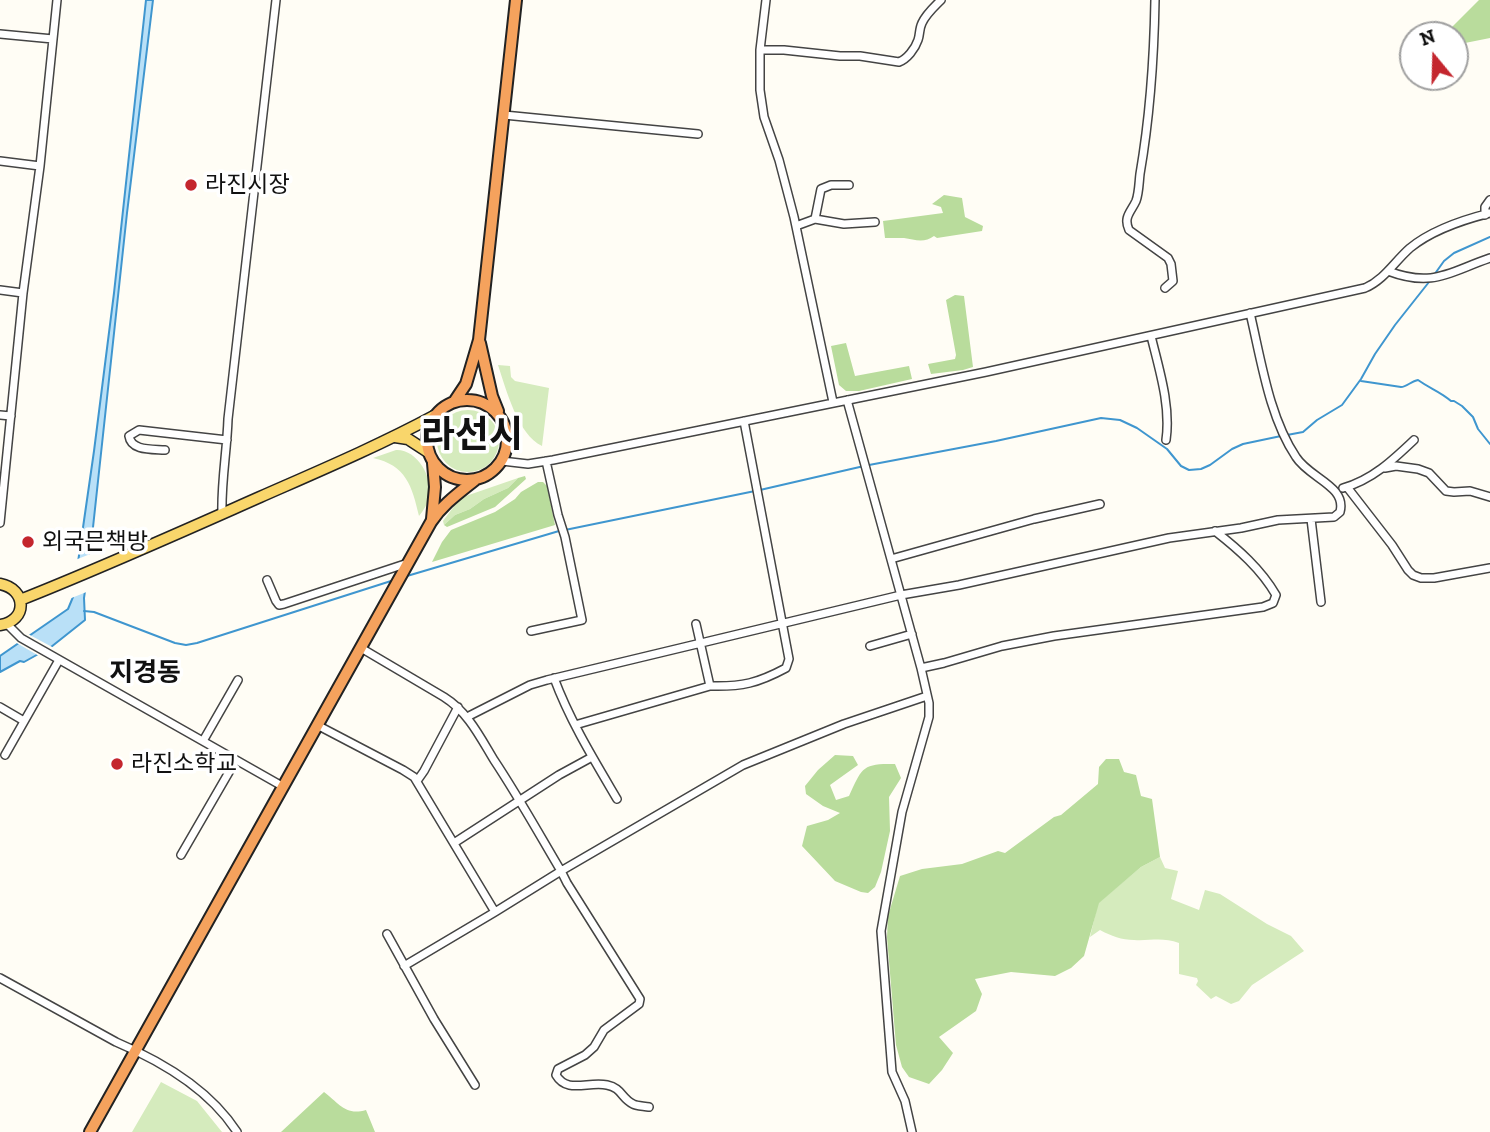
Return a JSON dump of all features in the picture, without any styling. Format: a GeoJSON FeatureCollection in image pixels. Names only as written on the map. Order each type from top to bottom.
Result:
{"type":"FeatureCollection","features":[{"type":"Feature","properties":{"kind":"highway"},"geometry":{"type":"LineString","coordinates":[[454,402],[466,384],[479,340],[516,0]]}},
{"type":"Feature","properties":{"kind":"highway"},"geometry":{"type":"LineString","coordinates":[[479,340],[492,396],[506,428],[508,439],[502,461],[486,476],[463,481],[451,478],[433,463],[426,439],[435,416],[443,408],[454,402],[480,402],[492,408],[501,418]]}},
{"type":"Feature","properties":{"kind":"highway"},"geometry":{"type":"LineString","coordinates":[[431,522],[435,487],[433,463]]}},
{"type":"Feature","properties":{"kind":"highway"},"geometry":{"type":"LineString","coordinates":[[90,1132],[431,522],[440,509],[475,480]]}},
{"type":"Feature","properties":{"kind":"main road"},"geometry":{"type":"LineString","coordinates":[[20,600],[91,572],[394,438],[435,416]]}},
{"type":"Feature","properties":{"kind":"main road"},"geometry":{"type":"LineString","coordinates":[[394,438],[408,439],[428,452]]}},
{"type":"Feature","properties":{"kind":"main road"},"geometry":{"type":"LineString","coordinates":[[0,584],[13,589],[20,600],[19,613],[15,619],[3,625]]}},
{"type":"Feature","properties":{"kind":"street"},"geometry":{"type":"LineString","coordinates":[[0,523],[57,0]]}},
{"type":"Feature","properties":{"kind":"street"},"geometry":{"type":"LineString","coordinates":[[222,514],[228,419],[276,0]]}},
{"type":"Feature","properties":{"kind":"street"},"geometry":{"type":"LineString","coordinates":[[766,0],[760,50],[760,90],[764,117],[779,160],[796,226],[833,402]]}},
{"type":"Feature","properties":{"kind":"street"},"geometry":{"type":"LineString","coordinates":[[760,50],[904,61],[919,39],[920,25],[941,0]]}},
{"type":"Feature","properties":{"kind":"street"},"geometry":{"type":"LineString","coordinates":[[1155,0],[1154,60],[1142,163],[1136,200],[1126,216],[1126,224],[1129,230],[1168,258],[1173,281],[1165,288]]}},
{"type":"Feature","properties":{"kind":"street"},"geometry":{"type":"LineString","coordinates":[[0,34],[53,39]]}},
{"type":"Feature","properties":{"kind":"street"},"geometry":{"type":"LineString","coordinates":[[504,115],[698,134]]}},
{"type":"Feature","properties":{"kind":"street"},"geometry":{"type":"LineString","coordinates":[[0,161],[40,166]]}},
{"type":"Feature","properties":{"kind":"street"},"geometry":{"type":"LineString","coordinates":[[815,219],[821,189],[831,185],[849,185]]}},
{"type":"Feature","properties":{"kind":"street"},"geometry":{"type":"LineString","coordinates":[[502,461],[528,464],[546,461],[986,372],[1365,288],[1375,284],[1420,240],[1451,225],[1488,214],[1485,207],[1490,200]]}},
{"type":"Feature","properties":{"kind":"street"},"geometry":{"type":"LineString","coordinates":[[796,226],[815,219],[844,224],[875,222]]}},
{"type":"Feature","properties":{"kind":"street"},"geometry":{"type":"LineString","coordinates":[[1388,271],[1402,276],[1433,279],[1490,258]]}},
{"type":"Feature","properties":{"kind":"street"},"geometry":{"type":"LineString","coordinates":[[0,290],[23,293]]}},
{"type":"Feature","properties":{"kind":"street"},"geometry":{"type":"LineString","coordinates":[[467,717],[530,685],[554,678],[901,595],[959,585],[1169,538],[1278,520],[1334,517],[1340,512],[1342,505],[1335,489],[1306,469],[1284,435],[1272,401],[1250,313]]}},
{"type":"Feature","properties":{"kind":"street"},"geometry":{"type":"LineString","coordinates":[[1151,336],[1164,399],[1166,440]]}},
{"type":"Feature","properties":{"kind":"street"},"geometry":{"type":"LineString","coordinates":[[847,400],[929,703],[928,722],[902,812],[883,918],[882,948],[892,1072],[905,1101],[912,1132]]}},
{"type":"Feature","properties":{"kind":"street"},"geometry":{"type":"LineString","coordinates":[[0,415],[11,416]]}},
{"type":"Feature","properties":{"kind":"street"},"geometry":{"type":"LineString","coordinates":[[575,725],[710,686],[745,685],[786,668],[789,659],[744,421]]}},
{"type":"Feature","properties":{"kind":"street"},"geometry":{"type":"LineString","coordinates":[[165,450],[131,445],[129,436],[139,430],[227,440]]}},
{"type":"Feature","properties":{"kind":"street"},"geometry":{"type":"LineString","coordinates":[[1385,468],[1414,440]]}},
{"type":"Feature","properties":{"kind":"street"},"geometry":{"type":"LineString","coordinates":[[531,631],[582,620],[546,461]]}},
{"type":"Feature","properties":{"kind":"street"},"geometry":{"type":"LineString","coordinates":[[1335,489],[1347,487],[1385,468],[1396,466],[1429,473],[1446,491],[1470,491],[1490,497]]}},
{"type":"Feature","properties":{"kind":"street"},"geometry":{"type":"LineString","coordinates":[[1347,487],[1413,575],[1434,578],[1490,568]]}},
{"type":"Feature","properties":{"kind":"street"},"geometry":{"type":"LineString","coordinates":[[891,559],[1034,519],[1100,504]]}},
{"type":"Feature","properties":{"kind":"street"},"geometry":{"type":"LineString","coordinates":[[1311,519],[1321,602]]}},
{"type":"Feature","properties":{"kind":"street"},"geometry":{"type":"LineString","coordinates":[[921,668],[1002,646],[1054,636],[1264,607],[1273,603],[1276,595],[1269,584],[1247,558],[1215,531]]}},
{"type":"Feature","properties":{"kind":"street"},"geometry":{"type":"LineString","coordinates":[[267,580],[279,605],[407,567]]}},
{"type":"Feature","properties":{"kind":"street"},"geometry":{"type":"LineString","coordinates":[[696,624],[710,686]]}},
{"type":"Feature","properties":{"kind":"street"},"geometry":{"type":"LineString","coordinates":[[3,625],[59,660],[282,786]]}},
{"type":"Feature","properties":{"kind":"street"},"geometry":{"type":"LineString","coordinates":[[870,646],[912,634]]}},
{"type":"Feature","properties":{"kind":"street"},"geometry":{"type":"LineString","coordinates":[[361,648],[458,707],[467,717],[640,999],[639,1004],[604,1030],[594,1047],[585,1055],[558,1069],[556,1075],[561,1083],[569,1086],[603,1084],[616,1087],[633,1105],[649,1107]]}},
{"type":"Feature","properties":{"kind":"street"},"geometry":{"type":"LineString","coordinates":[[5,755],[59,660]]}},
{"type":"Feature","properties":{"kind":"street"},"geometry":{"type":"LineString","coordinates":[[554,678],[564,705],[617,799]]}},
{"type":"Feature","properties":{"kind":"street"},"geometry":{"type":"LineString","coordinates":[[203,741],[238,680]]}},
{"type":"Feature","properties":{"kind":"street"},"geometry":{"type":"LineString","coordinates":[[404,966],[743,765],[844,724],[928,696]]}},
{"type":"Feature","properties":{"kind":"street"},"geometry":{"type":"LineString","coordinates":[[0,707],[24,721]]}},
{"type":"Feature","properties":{"kind":"street"},"geometry":{"type":"LineString","coordinates":[[417,781],[458,707]]}},
{"type":"Feature","properties":{"kind":"street"},"geometry":{"type":"LineString","coordinates":[[317,725],[403,770],[417,781],[495,912]]}},
{"type":"Feature","properties":{"kind":"street"},"geometry":{"type":"LineString","coordinates":[[454,843],[559,775],[592,757]]}},
{"type":"Feature","properties":{"kind":"street"},"geometry":{"type":"LineString","coordinates":[[181,855],[236,760]]}},
{"type":"Feature","properties":{"kind":"street"},"geometry":{"type":"LineString","coordinates":[[387,934],[434,1019],[475,1085]]}},
{"type":"Feature","properties":{"kind":"street"},"geometry":{"type":"LineString","coordinates":[[0,978],[174,1073],[209,1098],[237,1132]]}},
{"type":"Feature","properties":{"kind":"green space"},"geometry":{"type":"Polygon","coordinates":[[[1479,0],[1490,0],[1490,38],[1469,42],[1469,21],[1458,21],[1479,0]]]}},
{"type":"Feature","properties":{"kind":"green space"},"geometry":{"type":"Polygon","coordinates":[[[944,195],[962,198],[965,217],[983,226],[982,231],[937,238],[934,236],[923,240],[885,238],[883,221],[943,213],[941,207],[932,204],[944,195]]]}},
{"type":"Feature","properties":{"kind":"green space"},"geometry":{"type":"Polygon","coordinates":[[[955,295],[964,296],[973,367],[931,374],[928,364],[955,359],[946,300],[955,295]]]}},
{"type":"Feature","properties":{"kind":"green space"},"geometry":{"type":"Polygon","coordinates":[[[846,343],[855,376],[909,366],[912,379],[859,391],[846,391],[839,385],[831,346],[846,343]]]}},
{"type":"Feature","properties":{"kind":"green space"},"geometry":{"type":"Polygon","coordinates":[[[498,365],[510,366],[511,377],[515,381],[549,388],[542,446],[526,432],[520,422],[498,365]]]}},
{"type":"Feature","properties":{"kind":"green space"},"geometry":{"type":"Polygon","coordinates":[[[462,410],[474,410],[490,419],[497,429],[497,453],[490,463],[474,472],[462,472],[451,467],[442,458],[437,447],[437,435],[442,424],[451,415],[462,410]]]}},
{"type":"Feature","properties":{"kind":"green space"},"geometry":{"type":"Polygon","coordinates":[[[396,450],[411,454],[426,473],[429,496],[419,516],[406,478],[393,466],[373,458],[396,450]]]}},
{"type":"Feature","properties":{"kind":"green space"},"geometry":{"type":"Polygon","coordinates":[[[525,476],[526,479],[495,507],[447,527],[444,525],[455,515],[508,488],[518,478],[525,476]]]}},
{"type":"Feature","properties":{"kind":"green space"},"geometry":{"type":"Polygon","coordinates":[[[518,478],[508,488],[455,515],[444,525],[443,521],[463,497],[518,478]]]}},
{"type":"Feature","properties":{"kind":"green space"},"geometry":{"type":"Polygon","coordinates":[[[538,482],[547,486],[555,525],[432,562],[451,530],[495,512],[538,482]]]}},
{"type":"Feature","properties":{"kind":"green space"},"geometry":{"type":"Polygon","coordinates":[[[835,755],[853,756],[858,765],[830,785],[836,800],[849,796],[861,773],[869,766],[895,764],[901,778],[889,797],[890,831],[881,872],[875,887],[868,893],[835,881],[802,846],[807,826],[828,820],[840,813],[823,806],[806,794],[805,786],[835,755]]]}},
{"type":"Feature","properties":{"kind":"green space"},"geometry":{"type":"Polygon","coordinates":[[[1106,759],[1119,759],[1124,772],[1136,775],[1141,796],[1152,799],[1160,857],[1141,867],[1099,903],[1084,956],[1071,968],[1055,976],[1011,972],[975,979],[982,994],[976,1011],[939,1037],[953,1053],[942,1070],[929,1084],[909,1077],[902,1067],[896,1045],[887,937],[888,916],[900,876],[922,869],[962,864],[998,851],[1005,853],[1054,817],[1061,815],[1098,784],[1099,767],[1106,759]]]}},
{"type":"Feature","properties":{"kind":"green space"},"geometry":{"type":"Polygon","coordinates":[[[1160,857],[1165,868],[1178,871],[1171,899],[1199,910],[1205,890],[1220,894],[1291,936],[1304,951],[1252,985],[1239,1001],[1231,1004],[1216,996],[1211,999],[1196,985],[1197,978],[1179,974],[1179,943],[1125,939],[1100,930],[1090,937],[1098,903],[1141,867],[1160,857]]]}},
{"type":"Feature","properties":{"kind":"green space"},"geometry":{"type":"Polygon","coordinates":[[[161,1082],[197,1101],[222,1132],[132,1132],[161,1082]]]}},
{"type":"Feature","properties":{"kind":"green space"},"geometry":{"type":"Polygon","coordinates":[[[324,1092],[347,1110],[366,1110],[375,1132],[281,1132],[324,1092]]]}},
{"type":"Feature","properties":{"kind":"water"},"geometry":{"type":"Polygon","coordinates":[[[146,0],[153,0],[84,598],[85,620],[51,647],[0,672],[0,656],[68,609],[73,597],[114,293],[146,0]]]}},
{"type":"Feature","properties":{"kind":"pier"},"geometry":{"type":"Polygon","coordinates":[[[93,553],[89,591],[69,599],[75,560],[93,553]]]}},
{"type":"Feature","properties":{"kind":"pier"},"geometry":{"type":"Polygon","coordinates":[[[28,634],[54,648],[39,656],[15,642],[28,634]]]}},
{"type":"Feature","properties":{"kind":"waterway"},"geometry":{"type":"LineString","coordinates":[[1434,275],[1454,253],[1490,237]]}},
{"type":"Feature","properties":{"kind":"waterway"},"geometry":{"type":"LineString","coordinates":[[1287,435],[1303,432],[1342,405],[1395,325],[1429,282]]}},
{"type":"Feature","properties":{"kind":"waterway"},"geometry":{"type":"LineString","coordinates":[[1361,381],[1401,387],[1418,380],[1462,406],[1473,417],[1478,429],[1490,444]]}},
{"type":"Feature","properties":{"kind":"waterway"},"geometry":{"type":"LineString","coordinates":[[869,465],[1101,418],[1120,420],[1137,428],[1167,449],[1181,466],[1189,470],[1210,465],[1243,444],[1281,436]]}},
{"type":"Feature","properties":{"kind":"waterway"},"geometry":{"type":"LineString","coordinates":[[760,490],[864,466]]}},
{"type":"Feature","properties":{"kind":"waterway"},"geometry":{"type":"LineString","coordinates":[[565,530],[755,491]]}},
{"type":"Feature","properties":{"kind":"waterway"},"geometry":{"type":"LineString","coordinates":[[407,576],[559,531]]}},
{"type":"Feature","properties":{"kind":"waterway"},"geometry":{"type":"LineString","coordinates":[[84,611],[94,612],[186,645],[391,581]]}},
{"type":"Feature","properties":{"kind":"place","name":"라진시장"},"geometry":{"type":"Point","coordinates":[191,185]}},
{"type":"Feature","properties":{"kind":"place","name":"외국믄책방"},"geometry":{"type":"Point","coordinates":[28,542]}},
{"type":"Feature","properties":{"kind":"place","name":"라진소학교"},"geometry":{"type":"Point","coordinates":[117,764]}},
{"type":"Feature","properties":{"kind":"district","name":"라선시"},"geometry":{"type":"Point","coordinates":[472,436]}},
{"type":"Feature","properties":{"kind":"district","name":"지경동"},"geometry":{"type":"Point","coordinates":[145,674]}}]}
